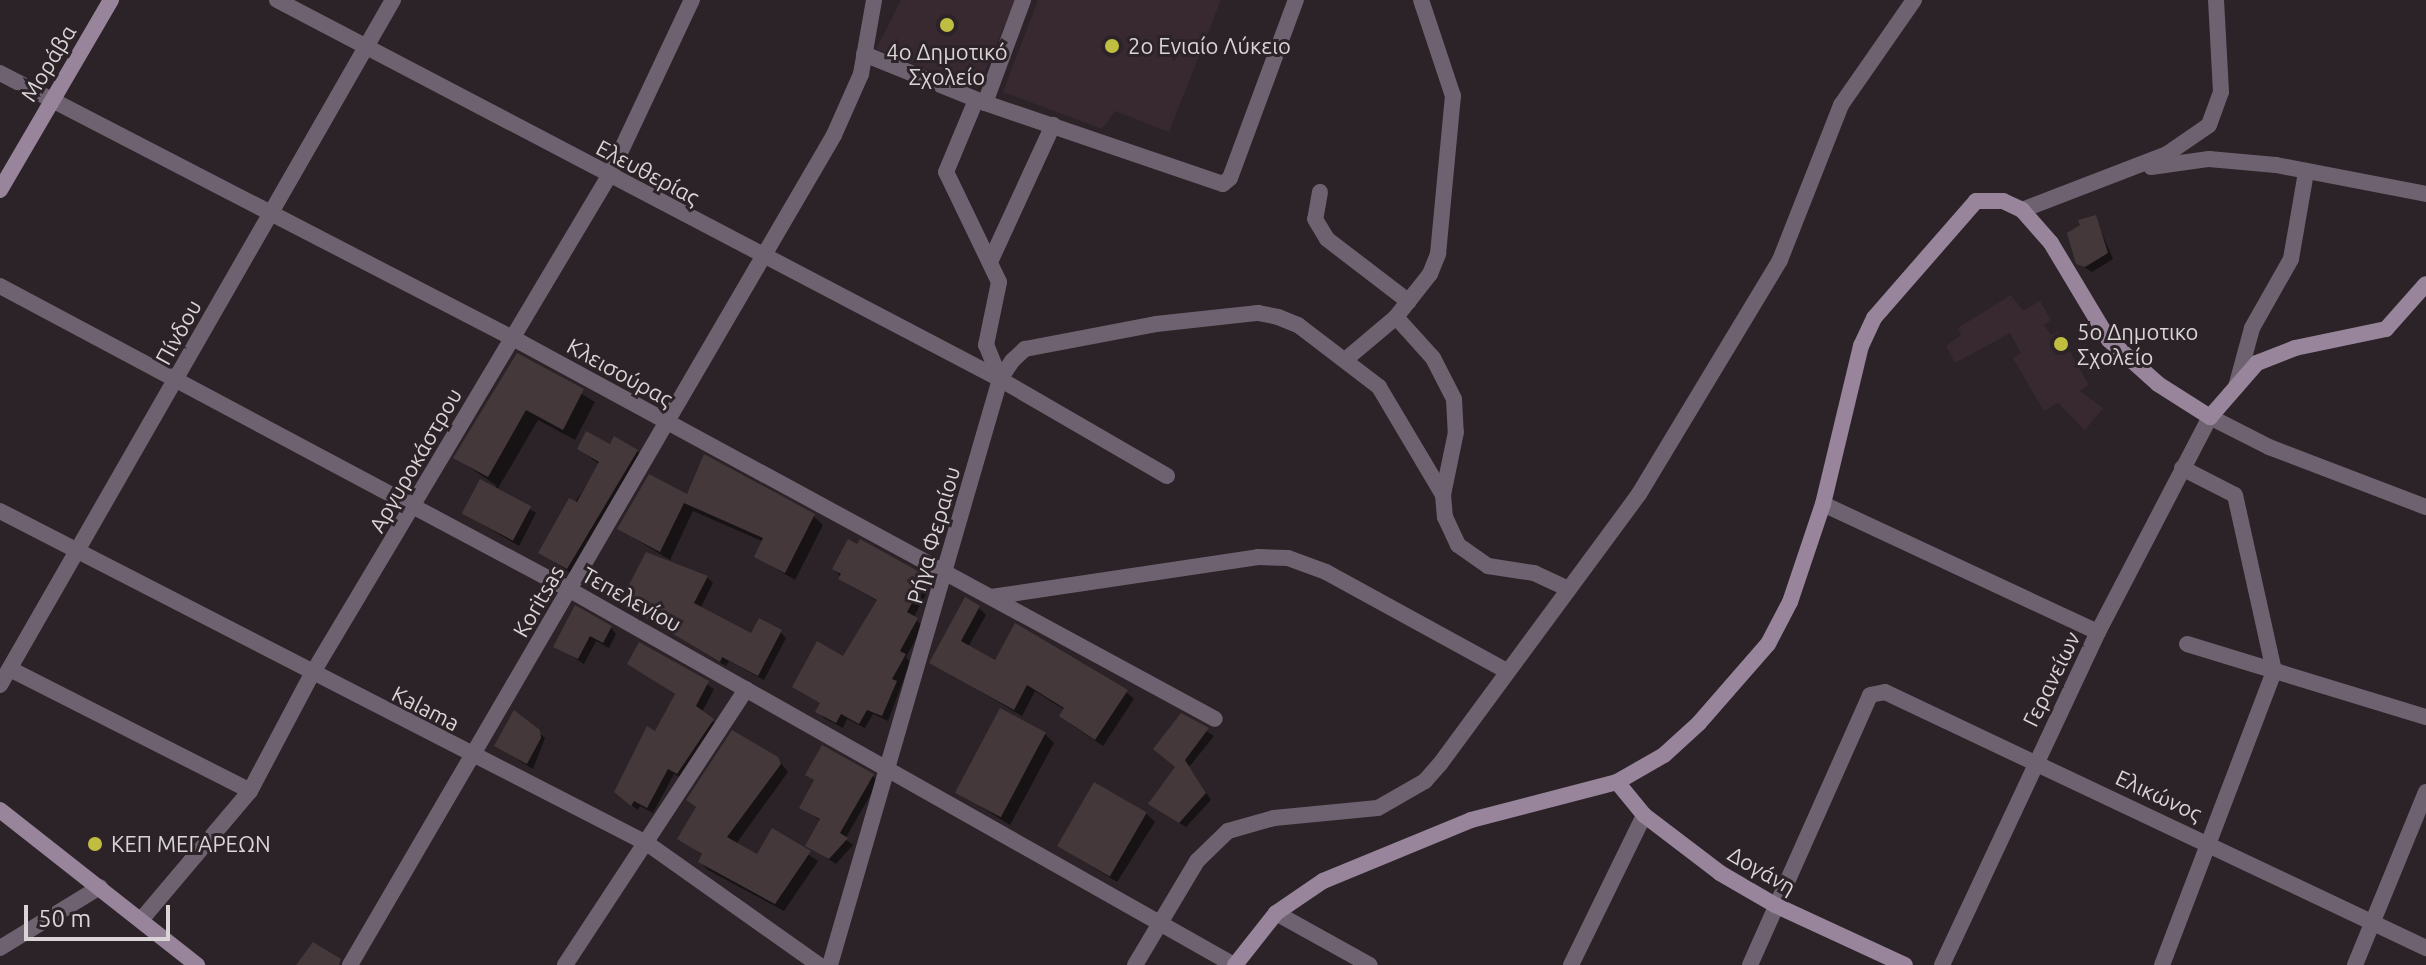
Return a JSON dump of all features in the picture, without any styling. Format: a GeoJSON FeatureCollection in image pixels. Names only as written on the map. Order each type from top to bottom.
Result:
{"type":"FeatureCollection","features":[{"type":"Feature","properties":{"kind":"street","name":"Μοράβα"},"geometry":{"type":"LineString","coordinates":[[0,190],[111,0]]}},
{"type":"Feature","properties":{"kind":"street","name":"Ελευθερίας"},"geometry":{"type":"LineString","coordinates":[[277,0],[763,259],[1000,379],[1167,476]]}},
{"type":"Feature","properties":{"kind":"street","name":"Πίνδου"},"geometry":{"type":"LineString","coordinates":[[0,685],[80,551],[393,0]]}},
{"type":"Feature","properties":{"kind":"street","name":"Αργυροκάστρου"},"geometry":{"type":"LineString","coordinates":[[141,920],[250,791],[312,674],[415,506],[609,176],[692,0]]}},
{"type":"Feature","properties":{"kind":"street","name":"Koritsas"},"geometry":{"type":"LineString","coordinates":[[350,965],[669,424],[834,135],[853,94],[874,0]]}},
{"type":"Feature","properties":{"kind":"street"},"geometry":{"type":"LineString","coordinates":[[1023,0],[981,102],[946,172],[990,262],[998,294],[986,345],[1000,379],[1025,349],[1156,324],[1258,313],[1298,325],[1379,387],[1443,495],[1449,528],[1458,545],[1475,558],[1501,570],[1534,573],[1568,589]]}},
{"type":"Feature","properties":{"kind":"street"},"geometry":{"type":"LineString","coordinates":[[864,54],[981,102],[1223,184],[1296,0]]}},
{"type":"Feature","properties":{"kind":"street"},"geometry":{"type":"LineString","coordinates":[[1345,360],[1396,317],[1409,302],[1438,254],[1443,169],[1453,117],[1453,96],[1421,0]]}},
{"type":"Feature","properties":{"kind":"street"},"geometry":{"type":"LineString","coordinates":[[1135,965],[1157,921],[1197,861],[1228,831],[1274,818],[1378,808],[1425,781],[1639,494],[1759,297],[1797,223],[1841,105],[1914,0]]}},
{"type":"Feature","properties":{"kind":"street"},"geometry":{"type":"LineString","coordinates":[[2022,210],[2167,154],[2209,125],[2221,92],[2216,0]]}},
{"type":"Feature","properties":{"kind":"street","name":"Κλεισούρας"},"geometry":{"type":"LineString","coordinates":[[0,73],[669,424],[1215,719]]}},
{"type":"Feature","properties":{"kind":"street"},"geometry":{"type":"LineString","coordinates":[[990,262],[1053,125]]}},
{"type":"Feature","properties":{"kind":"street"},"geometry":{"type":"LineString","coordinates":[[2122,170],[2209,159],[2306,172],[2426,194]]}},
{"type":"Feature","properties":{"kind":"street"},"geometry":{"type":"LineString","coordinates":[[2236,387],[2247,338],[2291,259],[2306,172]]}},
{"type":"Feature","properties":{"kind":"street"},"geometry":{"type":"LineString","coordinates":[[1320,192],[1315,219],[1327,239],[1409,302]]}},
{"type":"Feature","properties":{"kind":"street"},"geometry":{"type":"LineString","coordinates":[[1234,965],[1276,913],[1323,881],[1443,831],[1513,807],[1617,782],[1676,745],[1768,644],[1790,602],[1823,504],[1861,346],[1874,318],[1927,251],[1976,201],[2003,201],[2022,210],[2051,243],[2109,340],[2140,370],[2210,417],[2269,447],[2426,507]]}},
{"type":"Feature","properties":{"kind":"street"},"geometry":{"type":"LineString","coordinates":[[2210,417],[2257,363],[2275,354],[2386,329],[2426,284]]}},
{"type":"Feature","properties":{"kind":"street","name":"Τεπελενίου"},"geometry":{"type":"LineString","coordinates":[[0,286],[570,590],[1234,965]]}},
{"type":"Feature","properties":{"kind":"street"},"geometry":{"type":"LineString","coordinates":[[1396,317],[1433,358],[1454,399],[1456,432],[1443,495]]}},
{"type":"Feature","properties":{"kind":"street","name":"Ρήγα Φεραίου"},"geometry":{"type":"LineString","coordinates":[[830,965],[946,575],[1000,379]]}},
{"type":"Feature","properties":{"kind":"street","name":"Γερανείων"},"geometry":{"type":"LineString","coordinates":[[1942,965],[2098,632],[2210,417]]}},
{"type":"Feature","properties":{"kind":"street"},"geometry":{"type":"LineString","coordinates":[[2162,965],[2211,844],[2274,671],[2235,495],[2182,468]]}},
{"type":"Feature","properties":{"kind":"street"},"geometry":{"type":"LineString","coordinates":[[1823,504],[2098,632]]}},
{"type":"Feature","properties":{"kind":"street","name":"Kalama"},"geometry":{"type":"LineString","coordinates":[[0,511],[648,844],[795,953],[819,965]]}},
{"type":"Feature","properties":{"kind":"street"},"geometry":{"type":"LineString","coordinates":[[991,597],[1258,557],[1288,558],[1326,572],[1507,671]]}},
{"type":"Feature","properties":{"kind":"street"},"geometry":{"type":"LineString","coordinates":[[2187,644],[2426,717]]}},
{"type":"Feature","properties":{"kind":"street"},"geometry":{"type":"LineString","coordinates":[[10,669],[250,791]]}},
{"type":"Feature","properties":{"kind":"street"},"geometry":{"type":"LineString","coordinates":[[565,965],[648,844],[746,689]]}},
{"type":"Feature","properties":{"kind":"street","name":"Ελικώνος"},"geometry":{"type":"LineString","coordinates":[[1775,905],[1870,695],[1885,692],[2426,948]]}},
{"type":"Feature","properties":{"kind":"street","name":"Δογάνη"},"geometry":{"type":"LineString","coordinates":[[1617,782],[1644,815],[1720,873],[1775,905],[1905,965]]}},
{"type":"Feature","properties":{"kind":"street"},"geometry":{"type":"LineString","coordinates":[[2355,965],[2426,792]]}},
{"type":"Feature","properties":{"kind":"street"},"geometry":{"type":"LineString","coordinates":[[0,810],[197,965]]}},
{"type":"Feature","properties":{"kind":"street"},"geometry":{"type":"LineString","coordinates":[[1571,965],[1644,815]]}},
{"type":"Feature","properties":{"kind":"street"},"geometry":{"type":"LineString","coordinates":[[0,948],[100,887]]}},
{"type":"Feature","properties":{"kind":"street"},"geometry":{"type":"LineString","coordinates":[[1750,965],[1775,905]]}},
{"type":"Feature","properties":{"kind":"street"},"geometry":{"type":"LineString","coordinates":[[1276,913],[1370,965]]}},
{"type":"Feature","properties":{"kind":"shaded area","name":"4ο Δημοτικό Σχολείο"},"geometry":{"type":"Polygon","coordinates":[[[901,0],[1016,0],[977,89],[876,49],[901,0]]]}},
{"type":"Feature","properties":{"kind":"shaded area","name":"2ο Ενιαίο Λύκειο"},"geometry":{"type":"Polygon","coordinates":[[[1038,0],[1221,0],[1169,132],[1115,111],[1102,129],[1003,92],[1038,0]]]}},
{"type":"Feature","properties":{"kind":"shaded area"},"geometry":{"type":"Polygon","coordinates":[[[2011,295],[2023,311],[2040,301],[2051,320],[2044,325],[2051,335],[2058,331],[2089,385],[2080,391],[2103,408],[2085,430],[2058,403],[2044,411],[2013,358],[2021,353],[2010,333],[1955,363],[1946,346],[1961,335],[1958,328],[2011,295]]]}},
{"type":"Feature","properties":{"kind":"building"},"geometry":{"type":"Polygon","coordinates":[[[2096,215],[2108,253],[2085,267],[2076,264],[2067,233],[2080,225],[2078,220],[2096,215]]]}},
{"type":"Feature","properties":{"kind":"building"},"geometry":{"type":"Polygon","coordinates":[[[517,353],[584,389],[563,430],[526,410],[488,477],[453,458],[517,353]]]}},
{"type":"Feature","properties":{"kind":"building"},"geometry":{"type":"Polygon","coordinates":[[[586,431],[610,444],[614,436],[638,450],[567,569],[538,553],[569,498],[577,502],[599,462],[577,449],[586,431]]]}},
{"type":"Feature","properties":{"kind":"building"},"geometry":{"type":"Polygon","coordinates":[[[704,454],[815,514],[785,573],[754,557],[763,538],[684,503],[660,552],[617,529],[649,474],[687,494],[704,454]]]}},
{"type":"Feature","properties":{"kind":"building"},"geometry":{"type":"Polygon","coordinates":[[[480,479],[531,506],[513,541],[462,513],[480,479]]]}},
{"type":"Feature","properties":{"kind":"building"},"geometry":{"type":"Polygon","coordinates":[[[848,539],[857,544],[860,539],[927,576],[907,612],[918,618],[900,651],[906,654],[892,679],[897,681],[882,716],[867,710],[859,724],[841,714],[836,723],[815,712],[820,703],[792,687],[817,641],[843,656],[877,600],[838,579],[841,574],[832,569],[848,539]]]}},
{"type":"Feature","properties":{"kind":"building"},"geometry":{"type":"Polygon","coordinates":[[[646,552],[708,576],[694,603],[751,633],[759,618],[782,630],[758,676],[722,657],[720,662],[620,602],[646,552]]]}},
{"type":"Feature","properties":{"kind":"building"},"geometry":{"type":"Polygon","coordinates":[[[965,597],[980,606],[961,641],[995,660],[1015,623],[1128,690],[1095,740],[1059,716],[1064,708],[1027,685],[1014,710],[929,663],[965,597]]]}},
{"type":"Feature","properties":{"kind":"building"},"geometry":{"type":"Polygon","coordinates":[[[575,605],[612,626],[603,643],[590,636],[578,659],[553,647],[575,605]]]}},
{"type":"Feature","properties":{"kind":"building"},"geometry":{"type":"Polygon","coordinates":[[[639,642],[709,681],[696,706],[714,719],[677,774],[668,769],[647,808],[634,801],[631,806],[614,792],[647,726],[655,731],[675,694],[627,664],[639,642]]]}},
{"type":"Feature","properties":{"kind":"building"},"geometry":{"type":"Polygon","coordinates":[[[1000,708],[1046,732],[1001,817],[955,793],[1000,708]]]}},
{"type":"Feature","properties":{"kind":"building"},"geometry":{"type":"Polygon","coordinates":[[[514,710],[540,730],[541,738],[527,764],[494,746],[514,710]]]}},
{"type":"Feature","properties":{"kind":"building"},"geometry":{"type":"Polygon","coordinates":[[[1181,713],[1209,728],[1185,760],[1206,793],[1179,823],[1148,804],[1175,767],[1153,749],[1181,713]]]}},
{"type":"Feature","properties":{"kind":"building"},"geometry":{"type":"Polygon","coordinates":[[[732,730],[778,757],[781,764],[727,837],[757,854],[772,828],[811,851],[775,904],[698,862],[702,854],[677,839],[696,807],[686,800],[732,730]]]}},
{"type":"Feature","properties":{"kind":"building"},"geometry":{"type":"Polygon","coordinates":[[[822,745],[874,774],[840,833],[848,838],[829,859],[805,846],[820,819],[799,808],[814,780],[805,775],[822,745]]]}},
{"type":"Feature","properties":{"kind":"building"},"geometry":{"type":"Polygon","coordinates":[[[1094,782],[1147,812],[1110,877],[1057,846],[1094,782]]]}},
{"type":"Feature","properties":{"kind":"building"},"geometry":{"type":"Polygon","coordinates":[[[313,942],[341,959],[339,965],[296,965],[313,942]]]}},
{"type":"Feature","properties":{"kind":"place","name":"4ο Δημοτικό Σχολείο"},"geometry":{"type":"Point","coordinates":[947,25]}},
{"type":"Feature","properties":{"kind":"place","name":"2ο Ενιαίο Λύκειο"},"geometry":{"type":"Point","coordinates":[1112,46]}},
{"type":"Feature","properties":{"kind":"place","name":"5o Δημοτικο Σχολείο"},"geometry":{"type":"Point","coordinates":[2061,344]}},
{"type":"Feature","properties":{"kind":"place","name":"ΚΕΠ ΜΕΓΑΡΕΩΝ"},"geometry":{"type":"Point","coordinates":[95,844]}}]}
